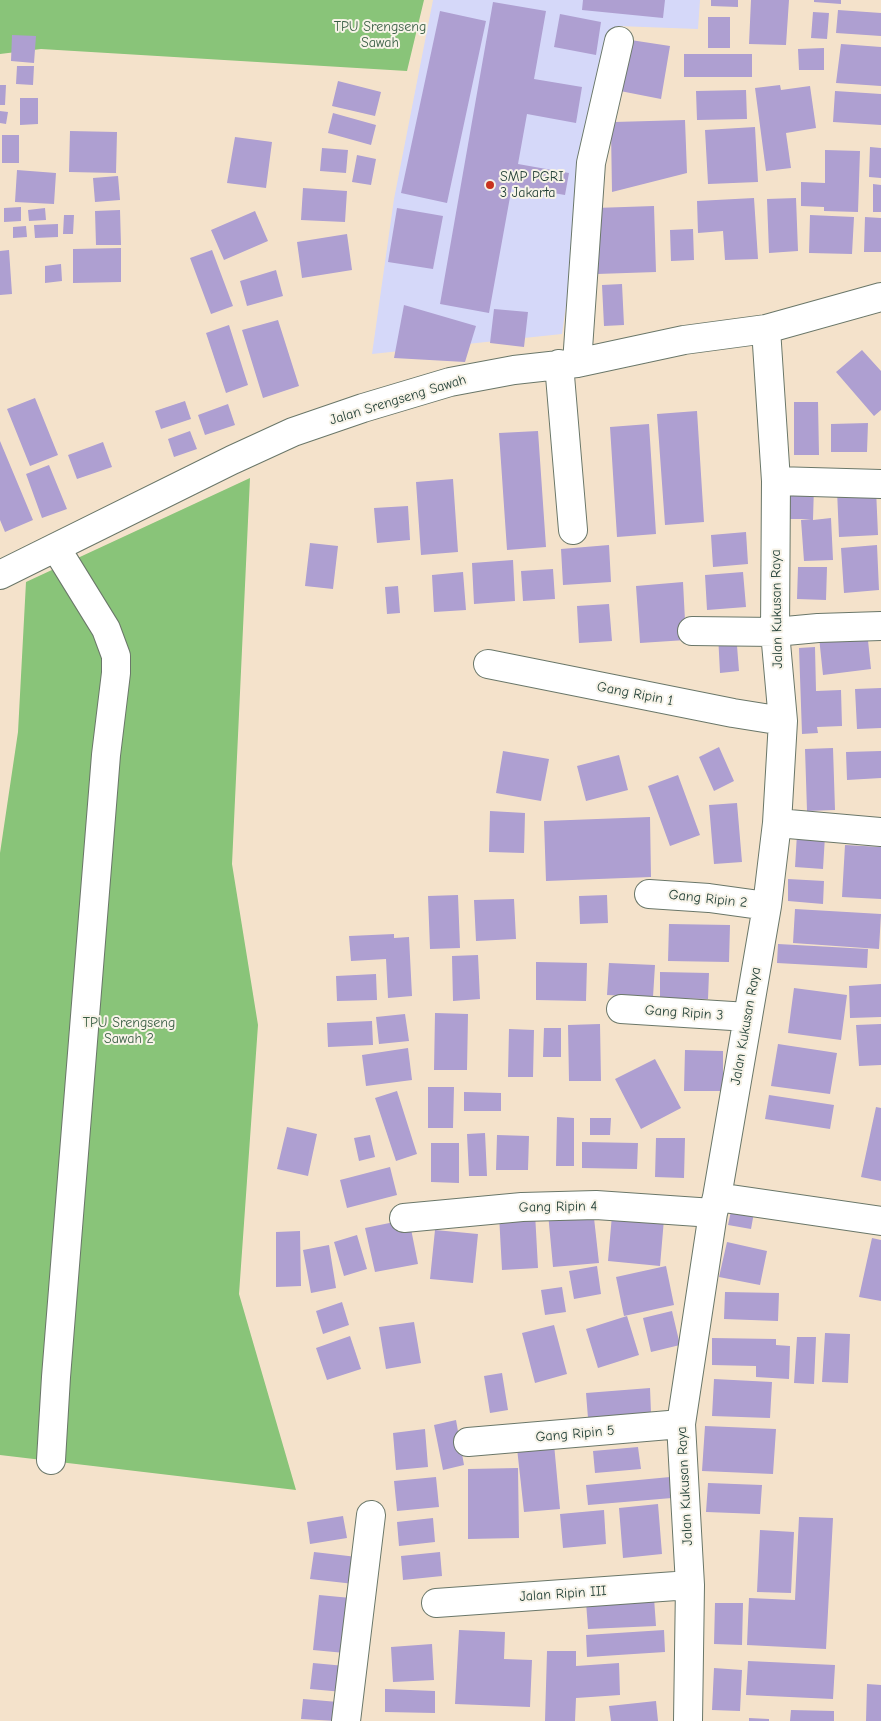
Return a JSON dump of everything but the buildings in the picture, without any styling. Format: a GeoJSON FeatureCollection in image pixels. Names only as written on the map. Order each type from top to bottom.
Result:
{"type":"FeatureCollection","features":[{"type":"Feature","properties":{"kind":"street"},"geometry":{"type":"LineString","coordinates":[[573,530],[568,364],[591,163],[619,41]]}},
{"type":"Feature","properties":{"kind":"street","name":"Jalan Srengseng Sawah"},"geometry":{"type":"LineString","coordinates":[[0,575],[232,460],[293,432],[450,382],[514,370],[568,364],[684,340],[766,329],[881,297]]}},
{"type":"Feature","properties":{"kind":"street","name":"Jalan Kukusan Raya"},"geometry":{"type":"LineString","coordinates":[[688,1721],[690,1585],[681,1424],[715,1205],[767,906],[778,823],[783,721],[775,632],[776,481],[766,329]]}},
{"type":"Feature","properties":{"kind":"street"},"geometry":{"type":"LineString","coordinates":[[776,481],[881,484]]}},
{"type":"Feature","properties":{"kind":"street"},"geometry":{"type":"LineString","coordinates":[[51,1460],[106,755],[116,673],[116,656],[106,629],[56,548]]}},
{"type":"Feature","properties":{"kind":"street"},"geometry":{"type":"LineString","coordinates":[[692,631],[775,632],[818,628],[881,626]]}},
{"type":"Feature","properties":{"kind":"street","name":"Gang Ripin 1"},"geometry":{"type":"LineString","coordinates":[[488,664],[733,713],[783,721]]}},
{"type":"Feature","properties":{"kind":"street"},"geometry":{"type":"LineString","coordinates":[[778,823],[881,832]]}},
{"type":"Feature","properties":{"kind":"street","name":"Gang Ripin 2"},"geometry":{"type":"LineString","coordinates":[[649,894],[709,898],[767,906]]}},
{"type":"Feature","properties":{"kind":"street","name":"Gang Ripin 3"},"geometry":{"type":"LineString","coordinates":[[621,1009],[748,1017]]}},
{"type":"Feature","properties":{"kind":"street","name":"Gang Ripin 4"},"geometry":{"type":"LineString","coordinates":[[404,1218],[522,1207],[715,1205],[881,1221]]}},
{"type":"Feature","properties":{"kind":"street","name":"Gang Ripin 5"},"geometry":{"type":"LineString","coordinates":[[468,1442],[681,1424]]}},
{"type":"Feature","properties":{"kind":"street"},"geometry":{"type":"LineString","coordinates":[[346,1721],[371,1515]]}},
{"type":"Feature","properties":{"kind":"street","name":"Jalan Ripin III"},"geometry":{"type":"LineString","coordinates":[[436,1603],[690,1585]]}},
{"type":"Feature","properties":{"kind":"shaded area","name":"SMP PGRI 3 Jakarta"},"geometry":{"type":"Polygon","coordinates":[[[433,0],[700,0],[698,29],[617,26],[585,172],[562,334],[372,354],[394,199],[433,0]]]}},
{"type":"Feature","properties":{"kind":"green space","name":"TPU Srengseng Sawah"},"geometry":{"type":"Polygon","coordinates":[[[0,0],[424,0],[407,71],[41,49],[0,54],[0,0]]]}},
{"type":"Feature","properties":{"kind":"green space","name":"TPU Srengseng Sawah 2"},"geometry":{"type":"Polygon","coordinates":[[[250,478],[232,864],[258,1025],[239,1294],[296,1490],[0,1455],[0,853],[18,732],[26,582],[250,478]]]}},
{"type":"Feature","properties":{"kind":"place","name":"SMP PGRI 3 Jakarta"},"geometry":{"type":"Point","coordinates":[490,185]}}]}
